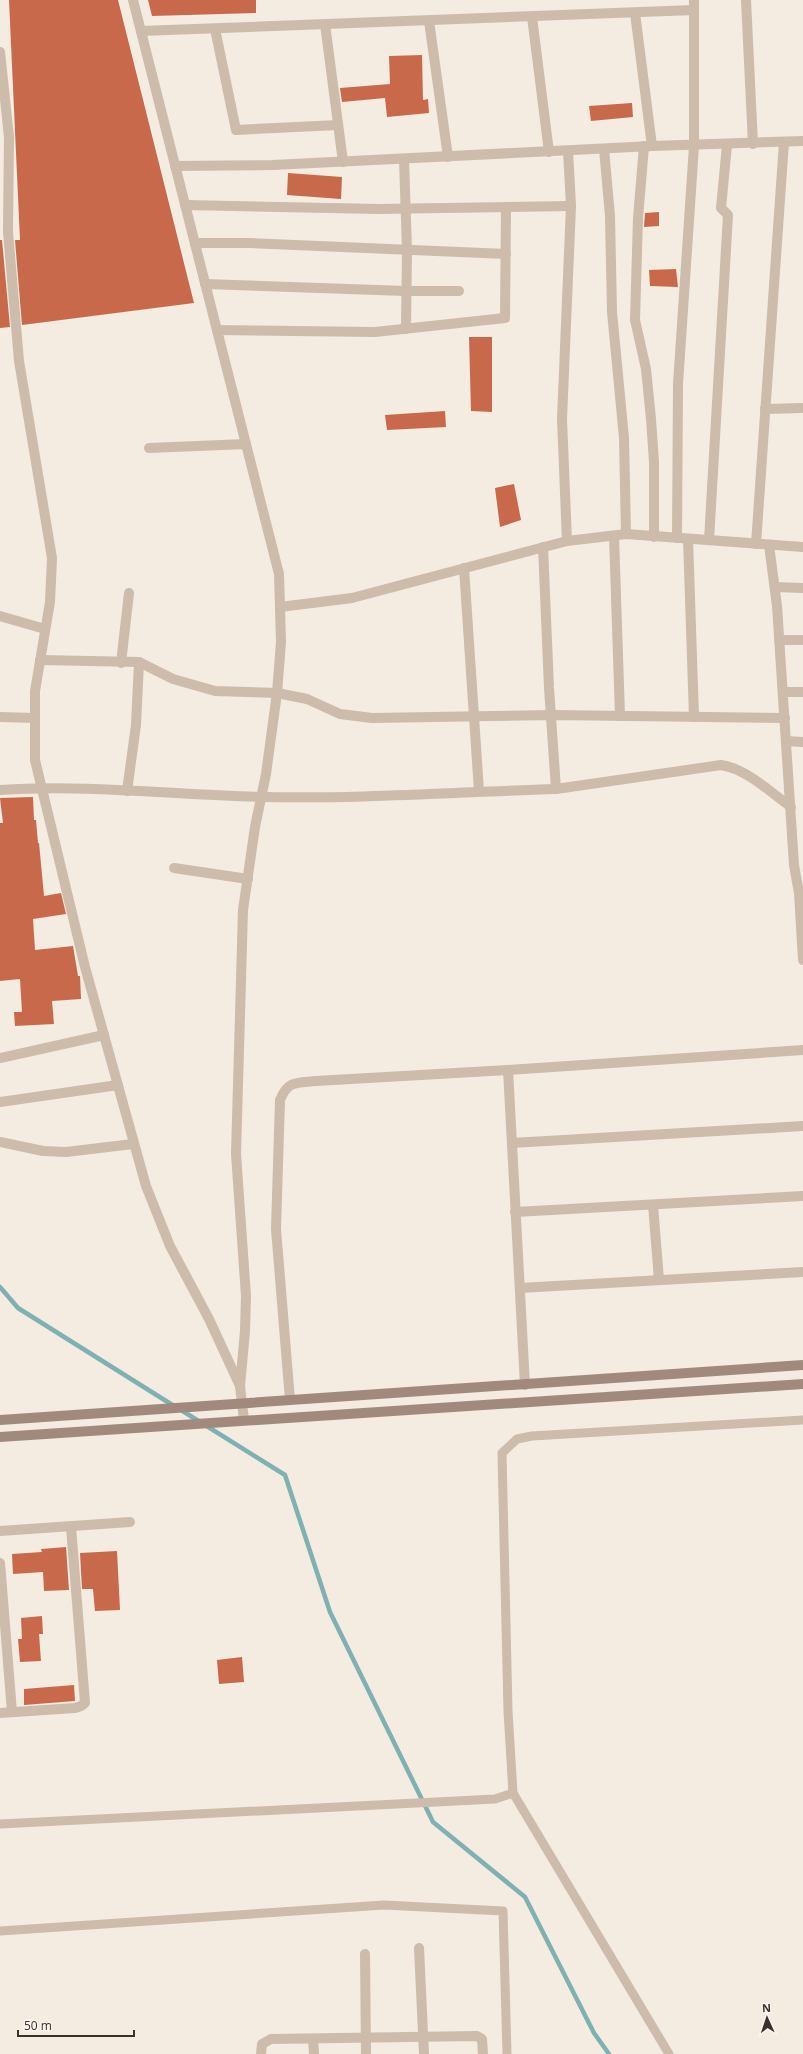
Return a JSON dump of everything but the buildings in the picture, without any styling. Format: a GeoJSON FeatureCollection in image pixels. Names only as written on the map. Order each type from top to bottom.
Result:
{"type":"FeatureCollection","features":[{"type":"Feature","properties":{"kind":"street"},"geometry":{"type":"LineString","coordinates":[[133,0],[279,574],[281,642],[276,693],[243,910],[236,1154],[246,1296],[244,1345],[238,1403],[244,1420]]}},
{"type":"Feature","properties":{"kind":"street"},"geometry":{"type":"LineString","coordinates":[[746,0],[753,144]]}},
{"type":"Feature","properties":{"kind":"street"},"geometry":{"type":"LineString","coordinates":[[141,32],[635,13],[694,5],[694,146],[678,384],[677,538]]}},
{"type":"Feature","properties":{"kind":"street"},"geometry":{"type":"LineString","coordinates":[[635,13],[648,146],[638,218],[635,320],[646,369],[651,419],[654,462],[654,537]]}},
{"type":"Feature","properties":{"kind":"street"},"geometry":{"type":"LineString","coordinates":[[532,17],[549,152]]}},
{"type":"Feature","properties":{"kind":"street"},"geometry":{"type":"LineString","coordinates":[[429,20],[448,157]]}},
{"type":"Feature","properties":{"kind":"street"},"geometry":{"type":"LineString","coordinates":[[325,24],[343,162]]}},
{"type":"Feature","properties":{"kind":"street"},"geometry":{"type":"LineString","coordinates":[[215,29],[236,130],[338,125]]}},
{"type":"Feature","properties":{"kind":"street"},"geometry":{"type":"LineString","coordinates":[[0,52],[2,87],[9,137],[8,232],[19,361],[52,558],[50,602],[35,691],[35,760],[85,966],[133,1144],[146,1186],[170,1246],[209,1319],[240,1386]]}},
{"type":"Feature","properties":{"kind":"street"},"geometry":{"type":"LineString","coordinates":[[756,544],[784,142]]}},
{"type":"Feature","properties":{"kind":"street"},"geometry":{"type":"LineString","coordinates":[[175,166],[343,162],[648,146],[803,142]]}},
{"type":"Feature","properties":{"kind":"street"},"geometry":{"type":"LineString","coordinates":[[709,540],[728,215],[721,208],[728,145]]}},
{"type":"Feature","properties":{"kind":"street"},"geometry":{"type":"LineString","coordinates":[[604,149],[610,216],[612,312],[624,438],[626,534]]}},
{"type":"Feature","properties":{"kind":"street"},"geometry":{"type":"LineString","coordinates":[[568,151],[571,206],[562,419],[568,541]]}},
{"type":"Feature","properties":{"kind":"street"},"geometry":{"type":"LineString","coordinates":[[404,159],[407,250],[406,329]]}},
{"type":"Feature","properties":{"kind":"street"},"geometry":{"type":"LineString","coordinates":[[185,205],[405,208],[571,206]]}},
{"type":"Feature","properties":{"kind":"street"},"geometry":{"type":"LineString","coordinates":[[217,330],[375,332],[505,318],[506,207]]}},
{"type":"Feature","properties":{"kind":"street"},"geometry":{"type":"LineString","coordinates":[[195,243],[250,243],[506,254]]}},
{"type":"Feature","properties":{"kind":"street"},"geometry":{"type":"LineString","coordinates":[[205,284],[406,291],[459,291]]}},
{"type":"Feature","properties":{"kind":"street"},"geometry":{"type":"LineString","coordinates":[[765,409],[803,408]]}},
{"type":"Feature","properties":{"kind":"street"},"geometry":{"type":"LineString","coordinates":[[149,448],[246,444]]}},
{"type":"Feature","properties":{"kind":"street"},"geometry":{"type":"LineString","coordinates":[[280,607],[352,598],[568,541],[626,534],[769,545],[803,546]]}},
{"type":"Feature","properties":{"kind":"street"},"geometry":{"type":"LineString","coordinates":[[614,536],[620,716]]}},
{"type":"Feature","properties":{"kind":"street"},"geometry":{"type":"LineString","coordinates":[[688,539],[694,717]]}},
{"type":"Feature","properties":{"kind":"street"},"geometry":{"type":"LineString","coordinates":[[769,545],[780,640],[791,807],[798,844],[803,960]]}},
{"type":"Feature","properties":{"kind":"street"},"geometry":{"type":"LineString","coordinates":[[543,547],[556,789]]}},
{"type":"Feature","properties":{"kind":"street"},"geometry":{"type":"LineString","coordinates":[[464,568],[479,791]]}},
{"type":"Feature","properties":{"kind":"street"},"geometry":{"type":"LineString","coordinates":[[775,587],[803,588]]}},
{"type":"Feature","properties":{"kind":"street"},"geometry":{"type":"LineString","coordinates":[[121,663],[129,593]]}},
{"type":"Feature","properties":{"kind":"street"},"geometry":{"type":"LineString","coordinates":[[0,616],[45,629]]}},
{"type":"Feature","properties":{"kind":"street"},"geometry":{"type":"LineString","coordinates":[[780,640],[803,640]]}},
{"type":"Feature","properties":{"kind":"street"},"geometry":{"type":"LineString","coordinates":[[40,660],[121,663],[139,662],[173,680],[215,691],[276,693],[307,699],[340,714],[372,718],[552,715],[784,718]]}},
{"type":"Feature","properties":{"kind":"street"},"geometry":{"type":"LineString","coordinates":[[127,791],[136,725],[139,662]]}},
{"type":"Feature","properties":{"kind":"street"},"geometry":{"type":"LineString","coordinates":[[783,692],[803,692]]}},
{"type":"Feature","properties":{"kind":"street"},"geometry":{"type":"LineString","coordinates":[[0,717],[35,718]]}},
{"type":"Feature","properties":{"kind":"street"},"geometry":{"type":"LineString","coordinates":[[786,741],[803,742]]}},
{"type":"Feature","properties":{"kind":"street"},"geometry":{"type":"LineString","coordinates":[[0,790],[42,787],[261,797],[356,798],[479,791],[556,789],[721,765],[730,766],[741,771],[791,807]]}},
{"type":"Feature","properties":{"kind":"street"},"geometry":{"type":"LineString","coordinates":[[174,868],[248,879]]}},
{"type":"Feature","properties":{"kind":"street"},"geometry":{"type":"LineString","coordinates":[[0,1058],[104,1035]]}},
{"type":"Feature","properties":{"kind":"street"},"geometry":{"type":"LineString","coordinates":[[290,1400],[276,1229],[280,1100],[284,1090],[291,1084],[316,1081],[508,1070],[803,1050]]}},
{"type":"Feature","properties":{"kind":"street"},"geometry":{"type":"LineString","coordinates":[[508,1070],[525,1385]]}},
{"type":"Feature","properties":{"kind":"street"},"geometry":{"type":"LineString","coordinates":[[0,1102],[118,1085]]}},
{"type":"Feature","properties":{"kind":"street"},"geometry":{"type":"LineString","coordinates":[[512,1143],[803,1126]]}},
{"type":"Feature","properties":{"kind":"street"},"geometry":{"type":"LineString","coordinates":[[0,1142],[43,1151],[66,1152],[133,1144]]}},
{"type":"Feature","properties":{"kind":"street"},"geometry":{"type":"LineString","coordinates":[[515,1212],[803,1196]]}},
{"type":"Feature","properties":{"kind":"street"},"geometry":{"type":"LineString","coordinates":[[653,1205],[659,1280]]}},
{"type":"Feature","properties":{"kind":"street"},"geometry":{"type":"LineString","coordinates":[[520,1288],[803,1272]]}},
{"type":"Feature","properties":{"kind":"street"},"geometry":{"type":"LineString","coordinates":[[0,1420],[803,1365]]}},
{"type":"Feature","properties":{"kind":"street"},"geometry":{"type":"LineString","coordinates":[[0,1437],[234,1420],[803,1384]]}},
{"type":"Feature","properties":{"kind":"street"},"geometry":{"type":"LineString","coordinates":[[159,1409],[161,1426]]}},
{"type":"Feature","properties":{"kind":"street"},"geometry":{"type":"LineString","coordinates":[[0,1531],[130,1522]]}},
{"type":"Feature","properties":{"kind":"street"},"geometry":{"type":"LineString","coordinates":[[0,1713],[75,1708],[81,1706],[85,1702],[71,1527]]}},
{"type":"Feature","properties":{"kind":"street"},"geometry":{"type":"LineString","coordinates":[[0,1563],[12,1712]]}},
{"type":"Feature","properties":{"kind":"street"},"geometry":{"type":"LineString","coordinates":[[419,1948],[424,2054]]}},
{"type":"Feature","properties":{"kind":"street"},"geometry":{"type":"LineString","coordinates":[[365,1954],[366,2054]]}},
{"type":"Feature","properties":{"kind":"street"},"geometry":{"type":"LineString","coordinates":[[261,2054],[262,2044],[271,2039],[477,2036],[483,2042],[483,2054]]}},
{"type":"Feature","properties":{"kind":"street"},"geometry":{"type":"LineString","coordinates":[[313,2039],[314,2054]]}},
{"type":"Feature","properties":{"kind":"lane"},"geometry":{"type":"LineString","coordinates":[[669,2054],[513,1793],[508,1711],[502,1453],[517,1439],[532,1436],[803,1420]]}},
{"type":"Feature","properties":{"kind":"lane"},"geometry":{"type":"LineString","coordinates":[[0,1824],[495,1799],[513,1793]]}},
{"type":"Feature","properties":{"kind":"lane"},"geometry":{"type":"LineString","coordinates":[[0,1931],[384,1905],[408,1905],[503,1911],[507,2054]]}},
{"type":"Feature","properties":{"kind":"waterway"},"geometry":{"type":"LineString","coordinates":[[0,1287],[18,1308],[174,1406]]}},
{"type":"Feature","properties":{"kind":"waterway"},"geometry":{"type":"LineString","coordinates":[[181,1410],[285,1475],[330,1612],[433,1822],[525,1897],[594,2033],[609,2054]]}}]}
